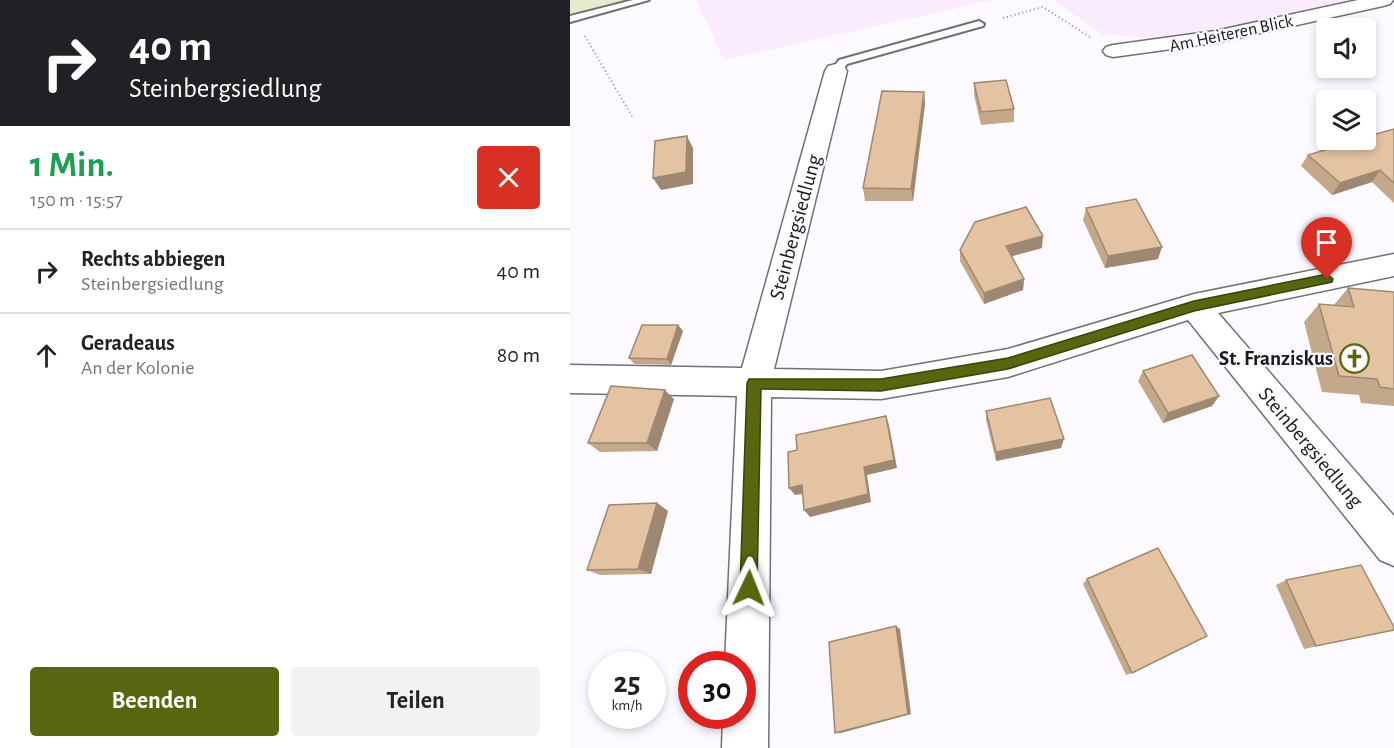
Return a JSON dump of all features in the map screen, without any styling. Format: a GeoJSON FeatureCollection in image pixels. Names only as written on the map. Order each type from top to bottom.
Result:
{"type":"FeatureCollection","features":[{"type":"Feature","properties":{"kind":"street","name":"Am Heiteren Blick"},"geometry":{"type":"LineString","coordinates":[[1113,51],[1167,47],[1206,40],[1383,0]]}},
{"type":"Feature","properties":{"kind":"street","name":"Steinbergsiedlung"},"geometry":{"type":"LineString","coordinates":[[745,748],[754,383],[836,71]]}},
{"type":"Feature","properties":{"kind":"street"},"geometry":{"type":"LineString","coordinates":[[570,378],[881,385],[1008,363],[1194,306],[1394,265]]}},
{"type":"Feature","properties":{"kind":"street","name":"Steinbergsiedlung"},"geometry":{"type":"LineString","coordinates":[[1194,306],[1394,546]]}},
{"type":"Feature","properties":{"kind":"lane"},"geometry":{"type":"LineString","coordinates":[[572,18],[644,0]]}},
{"type":"Feature","properties":{"kind":"lane"},"geometry":{"type":"LineString","coordinates":[[836,71],[843,62],[979,24]]}},
{"type":"Feature","properties":{"kind":"path"},"geometry":{"type":"LineString","coordinates":[[979,24],[1043,7],[1113,51]]}},
{"type":"Feature","properties":{"kind":"path"},"geometry":{"type":"LineString","coordinates":[[572,18],[633,118]]}},
{"type":"Feature","properties":{"kind":"shaded area"},"geometry":{"type":"Polygon","coordinates":[[[696,0],[993,0],[724,60],[696,0]]]}},
{"type":"Feature","properties":{"kind":"shaded area"},"geometry":{"type":"Polygon","coordinates":[[[1053,0],[1359,0],[1211,29],[1171,40],[1102,34],[1053,0]]]}},
{"type":"Feature","properties":{"kind":"green space"},"geometry":{"type":"Polygon","coordinates":[[[570,0],[629,0],[570,14],[570,0]]]}},
{"type":"Feature","properties":{"kind":"building"},"geometry":{"type":"Polygon","coordinates":[[[1006,80],[1014,109],[981,112],[974,83],[1006,80]]]}},
{"type":"Feature","properties":{"kind":"building"},"geometry":{"type":"Polygon","coordinates":[[[882,91],[924,92],[911,189],[863,188],[882,91]]]}},
{"type":"Feature","properties":{"kind":"building"},"geometry":{"type":"Polygon","coordinates":[[[1394,129],[1394,183],[1380,170],[1340,183],[1308,155],[1325,150],[1376,150],[1376,134],[1394,129]]]}},
{"type":"Feature","properties":{"kind":"building"},"geometry":{"type":"Polygon","coordinates":[[[687,136],[686,172],[653,178],[655,141],[687,136]]]}},
{"type":"Feature","properties":{"kind":"building"},"geometry":{"type":"Polygon","coordinates":[[[1136,199],[1162,247],[1108,256],[1086,208],[1136,199]]]}},
{"type":"Feature","properties":{"kind":"building"},"geometry":{"type":"Polygon","coordinates":[[[1026,207],[1043,236],[1006,246],[1024,279],[984,293],[960,250],[975,222],[1026,207]]]}},
{"type":"Feature","properties":{"kind":"building","name":"St. Franziskus"},"geometry":{"type":"Polygon","coordinates":[[[1348,288],[1394,292],[1394,389],[1380,387],[1377,379],[1339,376],[1319,304],[1354,307],[1348,288]]]}},
{"type":"Feature","properties":{"kind":"building"},"geometry":{"type":"Polygon","coordinates":[[[642,325],[678,325],[667,359],[629,358],[642,325]]]}},
{"type":"Feature","properties":{"kind":"building"},"geometry":{"type":"Polygon","coordinates":[[[1192,355],[1219,396],[1168,413],[1143,371],[1192,355]]]}},
{"type":"Feature","properties":{"kind":"building"},"geometry":{"type":"Polygon","coordinates":[[[611,386],[665,390],[647,443],[588,443],[611,386]]]}},
{"type":"Feature","properties":{"kind":"building"},"geometry":{"type":"Polygon","coordinates":[[[1050,398],[1064,439],[996,452],[986,411],[1050,398]]]}},
{"type":"Feature","properties":{"kind":"building"},"geometry":{"type":"Polygon","coordinates":[[[886,416],[894,460],[864,467],[868,494],[804,510],[802,485],[789,488],[788,452],[797,450],[796,435],[886,416]]]}},
{"type":"Feature","properties":{"kind":"building"},"geometry":{"type":"Polygon","coordinates":[[[657,503],[638,569],[587,570],[609,505],[657,503]]]}},
{"type":"Feature","properties":{"kind":"building"},"geometry":{"type":"Polygon","coordinates":[[[1158,548],[1207,636],[1132,673],[1087,579],[1158,548]]]}},
{"type":"Feature","properties":{"kind":"building"},"geometry":{"type":"Polygon","coordinates":[[[1361,565],[1394,630],[1316,646],[1286,580],[1361,565]]]}},
{"type":"Feature","properties":{"kind":"building"},"geometry":{"type":"Polygon","coordinates":[[[896,626],[908,714],[835,733],[829,642],[896,626]]]}},
{"type":"Feature","properties":{"kind":"place","name":"St. Franziskus"},"geometry":{"type":"Point","coordinates":[1354,358]}},
{"type":"Feature","properties":{"kind":"route"},"geometry":{"type":"LineString","coordinates":[[749,588],[754,383],[881,385],[1008,363],[1194,306],[1327,279]]}}]}
